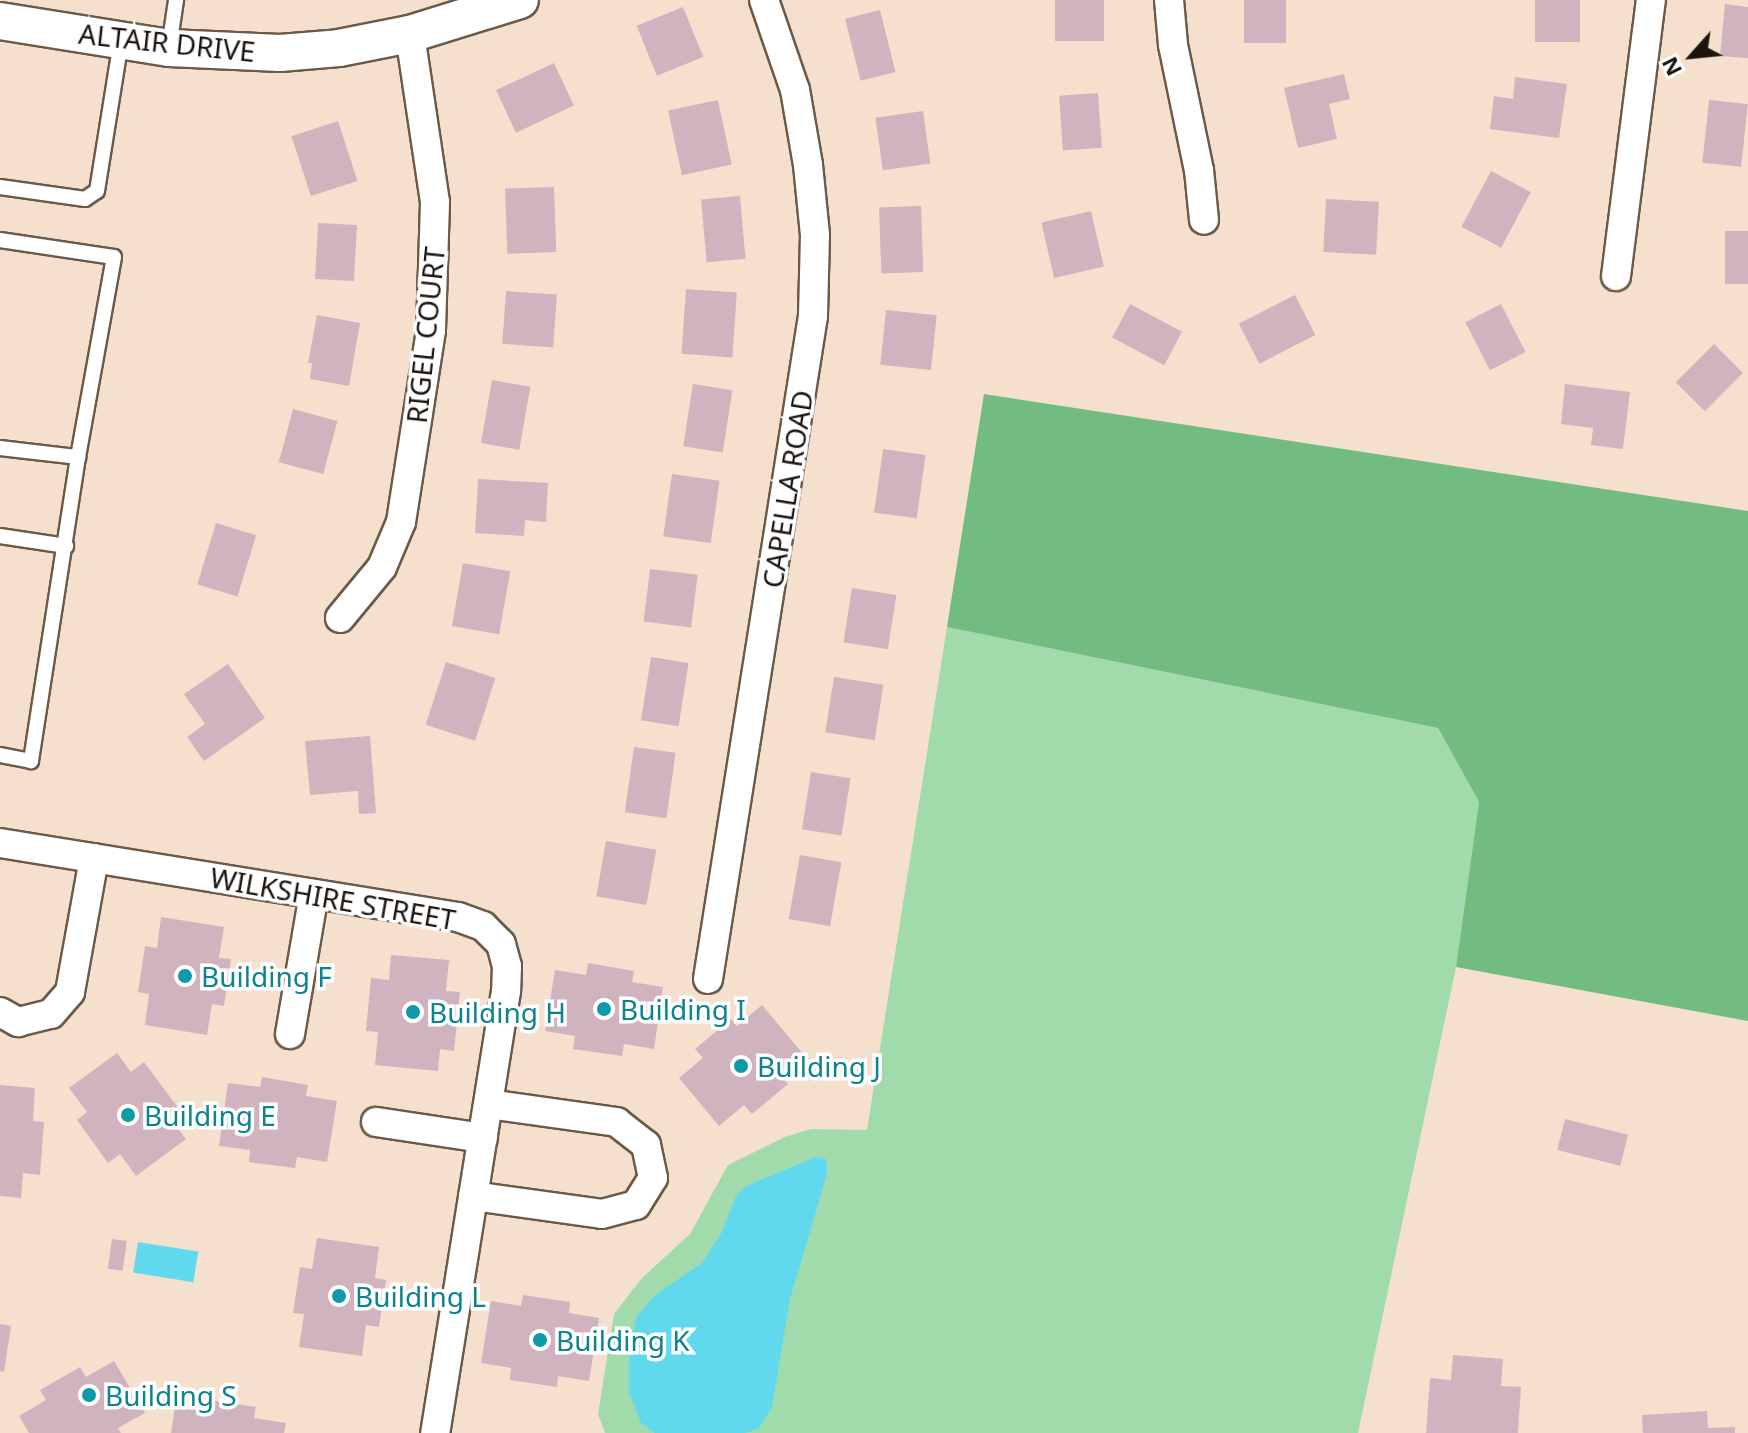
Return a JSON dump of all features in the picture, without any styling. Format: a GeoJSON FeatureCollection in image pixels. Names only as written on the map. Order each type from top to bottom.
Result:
{"type":"FeatureCollection","features":[{"type":"Feature","properties":{"kind":"street","name":"ALTAIR DRIVE"},"geometry":{"type":"LineString","coordinates":[[0,21],[169,48],[250,54],[295,52],[410,34],[520,0]]}},
{"type":"Feature","properties":{"kind":"street","name":"CAPELLA ROAD"},"geometry":{"type":"LineString","coordinates":[[708,979],[813,316],[815,235],[808,165],[795,90],[764,0]]}},
{"type":"Feature","properties":{"kind":"street"},"geometry":{"type":"LineString","coordinates":[[1169,0],[1173,45],[1199,170],[1204,220]]}},
{"type":"Feature","properties":{"kind":"street"},"geometry":{"type":"LineString","coordinates":[[1616,276],[1651,0]]}},
{"type":"Feature","properties":{"kind":"street","name":"RIGEL COURT"},"geometry":{"type":"LineString","coordinates":[[340,618],[382,567],[401,522],[431,330],[435,202],[410,34]]}},
{"type":"Feature","properties":{"kind":"street","name":"WILKSHIRE STREET"},"geometry":{"type":"LineString","coordinates":[[0,843],[458,917],[483,926],[501,944],[507,966],[506,991],[435,1433]]}},
{"type":"Feature","properties":{"kind":"street"},"geometry":{"type":"LineString","coordinates":[[0,1012],[18,1022],[51,1014],[70,992],[94,858]]}},
{"type":"Feature","properties":{"kind":"street"},"geometry":{"type":"LineString","coordinates":[[290,1034],[314,894]]}},
{"type":"Feature","properties":{"kind":"street"},"geometry":{"type":"LineString","coordinates":[[473,1196],[602,1214],[636,1205],[653,1178],[646,1145],[617,1122],[489,1104]]}},
{"type":"Feature","properties":{"kind":"street"},"geometry":{"type":"LineString","coordinates":[[376,1122],[483,1138]]}},
{"type":"Feature","properties":{"kind":"lane"},"geometry":{"type":"LineString","coordinates":[[169,48],[176,0]]}},
{"type":"Feature","properties":{"kind":"lane"},"geometry":{"type":"LineString","coordinates":[[0,187],[85,199],[97,191],[121,40]]}},
{"type":"Feature","properties":{"kind":"lane"},"geometry":{"type":"LineString","coordinates":[[0,240],[114,257],[78,457],[31,761],[0,755]]}},
{"type":"Feature","properties":{"kind":"lane"},"geometry":{"type":"LineString","coordinates":[[0,448],[78,457]]}},
{"type":"Feature","properties":{"kind":"lane"},"geometry":{"type":"LineString","coordinates":[[0,536],[66,546]]}},
{"type":"Feature","properties":{"kind":"green space"},"geometry":{"type":"Polygon","coordinates":[[[984,394],[1748,511],[1748,1021],[1456,967],[1479,802],[1438,728],[947,627],[984,394]]]}},
{"type":"Feature","properties":{"kind":"green space"},"geometry":{"type":"Polygon","coordinates":[[[947,627],[1438,728],[1479,802],[1456,967],[1358,1433],[605,1433],[598,1414],[614,1314],[642,1278],[690,1234],[728,1165],[785,1137],[811,1129],[867,1130],[947,627]]]}},
{"type":"Feature","properties":{"kind":"water"},"geometry":{"type":"Polygon","coordinates":[[[816,1157],[826,1159],[827,1174],[790,1299],[772,1407],[758,1429],[745,1433],[655,1433],[641,1423],[629,1392],[629,1351],[637,1316],[655,1295],[702,1263],[722,1232],[736,1196],[746,1186],[816,1157]]]}},
{"type":"Feature","properties":{"kind":"water"},"geometry":{"type":"Polygon","coordinates":[[[138,1242],[198,1252],[193,1282],[133,1273],[138,1242]]]}},
{"type":"Feature","properties":{"kind":"building"},"geometry":{"type":"Polygon","coordinates":[[[1055,0],[1104,0],[1104,41],[1055,41],[1055,0]]]}},
{"type":"Feature","properties":{"kind":"building"},"geometry":{"type":"Polygon","coordinates":[[[1244,0],[1286,0],[1286,43],[1244,43],[1244,0]]]}},
{"type":"Feature","properties":{"kind":"building"},"geometry":{"type":"Polygon","coordinates":[[[1535,0],[1580,0],[1580,42],[1535,42],[1535,0]]]}},
{"type":"Feature","properties":{"kind":"building"},"geometry":{"type":"Polygon","coordinates":[[[1725,4],[1748,7],[1748,58],[1720,56],[1725,4]]]}},
{"type":"Feature","properties":{"kind":"building"},"geometry":{"type":"Polygon","coordinates":[[[683,7],[703,57],[657,76],[637,26],[683,7]]]}},
{"type":"Feature","properties":{"kind":"building"},"geometry":{"type":"Polygon","coordinates":[[[880,10],[895,72],[861,81],[845,19],[880,10]]]}},
{"type":"Feature","properties":{"kind":"building"},"geometry":{"type":"Polygon","coordinates":[[[554,63],[574,106],[516,133],[496,90],[554,63]]]}},
{"type":"Feature","properties":{"kind":"building"},"geometry":{"type":"Polygon","coordinates":[[[1344,74],[1350,99],[1329,104],[1337,139],[1298,148],[1284,88],[1344,74]]]}},
{"type":"Feature","properties":{"kind":"building"},"geometry":{"type":"Polygon","coordinates":[[[1515,77],[1567,84],[1559,138],[1490,129],[1494,96],[1513,99],[1515,77]]]}},
{"type":"Feature","properties":{"kind":"building"},"geometry":{"type":"Polygon","coordinates":[[[1098,93],[1102,148],[1063,151],[1059,96],[1098,93]]]}},
{"type":"Feature","properties":{"kind":"building"},"geometry":{"type":"Polygon","coordinates":[[[718,100],[732,165],[682,175],[668,111],[718,100]]]}},
{"type":"Feature","properties":{"kind":"building"},"geometry":{"type":"Polygon","coordinates":[[[1709,100],[1748,104],[1741,167],[1702,163],[1709,100]]]}},
{"type":"Feature","properties":{"kind":"building"},"geometry":{"type":"Polygon","coordinates":[[[923,111],[930,163],[883,170],[875,118],[923,111]]]}},
{"type":"Feature","properties":{"kind":"building"},"geometry":{"type":"Polygon","coordinates":[[[338,121],[357,181],[311,196],[291,136],[338,121]]]}},
{"type":"Feature","properties":{"kind":"building"},"geometry":{"type":"Polygon","coordinates":[[[1491,171],[1531,192],[1501,248],[1461,227],[1491,171]]]}},
{"type":"Feature","properties":{"kind":"building"},"geometry":{"type":"Polygon","coordinates":[[[554,187],[556,252],[507,254],[505,189],[554,187]]]}},
{"type":"Feature","properties":{"kind":"building"},"geometry":{"type":"Polygon","coordinates":[[[740,196],[745,259],[707,262],[701,199],[740,196]]]}},
{"type":"Feature","properties":{"kind":"building"},"geometry":{"type":"Polygon","coordinates":[[[1326,199],[1379,202],[1376,255],[1323,252],[1326,199]]]}},
{"type":"Feature","properties":{"kind":"building"},"geometry":{"type":"Polygon","coordinates":[[[921,206],[923,272],[881,273],[879,207],[921,206]]]}},
{"type":"Feature","properties":{"kind":"building"},"geometry":{"type":"Polygon","coordinates":[[[1091,211],[1104,267],[1054,278],[1041,222],[1091,211]]]}},
{"type":"Feature","properties":{"kind":"building"},"geometry":{"type":"Polygon","coordinates":[[[318,223],[357,225],[354,281],[315,279],[318,223]]]}},
{"type":"Feature","properties":{"kind":"building"},"geometry":{"type":"Polygon","coordinates":[[[1725,231],[1748,231],[1748,284],[1725,284],[1725,231]]]}},
{"type":"Feature","properties":{"kind":"building"},"geometry":{"type":"Polygon","coordinates":[[[686,289],[737,293],[732,357],[681,354],[686,289]]]}},
{"type":"Feature","properties":{"kind":"building"},"geometry":{"type":"Polygon","coordinates":[[[506,291],[557,295],[553,347],[502,344],[506,291]]]}},
{"type":"Feature","properties":{"kind":"building"},"geometry":{"type":"Polygon","coordinates":[[[1295,295],[1315,335],[1259,364],[1239,324],[1295,295]]]}},
{"type":"Feature","properties":{"kind":"building"},"geometry":{"type":"Polygon","coordinates":[[[1130,304],[1182,332],[1164,365],[1112,338],[1130,304]]]}},
{"type":"Feature","properties":{"kind":"building"},"geometry":{"type":"Polygon","coordinates":[[[1501,304],[1526,352],[1490,370],[1465,322],[1501,304]]]}},
{"type":"Feature","properties":{"kind":"building"},"geometry":{"type":"Polygon","coordinates":[[[886,310],[937,315],[931,370],[880,365],[886,310]]]}},
{"type":"Feature","properties":{"kind":"building"},"geometry":{"type":"Polygon","coordinates":[[[317,315],[360,323],[349,386],[310,379],[312,363],[308,363],[317,315]]]}},
{"type":"Feature","properties":{"kind":"building"},"geometry":{"type":"Polygon","coordinates":[[[1714,344],[1743,373],[1705,411],[1676,382],[1714,344]]]}},
{"type":"Feature","properties":{"kind":"building"},"geometry":{"type":"Polygon","coordinates":[[[492,380],[530,387],[519,450],[481,443],[492,380]]]}},
{"type":"Feature","properties":{"kind":"building"},"geometry":{"type":"Polygon","coordinates":[[[693,384],[733,390],[723,452],[683,446],[693,384]]]}},
{"type":"Feature","properties":{"kind":"building"},"geometry":{"type":"Polygon","coordinates":[[[1565,384],[1630,392],[1623,449],[1591,445],[1593,428],[1561,424],[1565,384]]]}},
{"type":"Feature","properties":{"kind":"building"},"geometry":{"type":"Polygon","coordinates":[[[293,409],[337,421],[323,474],[279,462],[293,409]]]}},
{"type":"Feature","properties":{"kind":"building"},"geometry":{"type":"Polygon","coordinates":[[[883,449],[926,455],[917,518],[874,512],[883,449]]]}},
{"type":"Feature","properties":{"kind":"building"},"geometry":{"type":"Polygon","coordinates":[[[672,474],[720,481],[711,543],[663,536],[672,474]]]}},
{"type":"Feature","properties":{"kind":"building"},"geometry":{"type":"Polygon","coordinates":[[[478,479],[548,483],[546,522],[525,520],[524,536],[475,533],[478,479]]]}},
{"type":"Feature","properties":{"kind":"building"},"geometry":{"type":"Polygon","coordinates":[[[216,523],[256,535],[237,596],[197,584],[216,523]]]}},
{"type":"Feature","properties":{"kind":"building"},"geometry":{"type":"Polygon","coordinates":[[[463,563],[510,571],[499,634],[452,626],[463,563]]]}},
{"type":"Feature","properties":{"kind":"building"},"geometry":{"type":"Polygon","coordinates":[[[650,569],[698,575],[691,627],[644,622],[650,569]]]}},
{"type":"Feature","properties":{"kind":"building"},"geometry":{"type":"Polygon","coordinates":[[[852,588],[896,595],[888,649],[843,642],[852,588]]]}},
{"type":"Feature","properties":{"kind":"building"},"geometry":{"type":"Polygon","coordinates":[[[651,657],[689,663],[679,726],[641,720],[651,657]]]}},
{"type":"Feature","properties":{"kind":"building"},"geometry":{"type":"Polygon","coordinates":[[[446,662],[495,678],[475,741],[426,725],[446,662]]]}},
{"type":"Feature","properties":{"kind":"building"},"geometry":{"type":"Polygon","coordinates":[[[228,664],[265,718],[204,761],[187,737],[205,724],[184,694],[228,664]]]}},
{"type":"Feature","properties":{"kind":"building"},"geometry":{"type":"Polygon","coordinates":[[[834,677],[883,685],[875,740],[825,732],[834,677]]]}},
{"type":"Feature","properties":{"kind":"building"},"geometry":{"type":"Polygon","coordinates":[[[370,736],[376,813],[359,814],[358,791],[310,795],[305,741],[370,736]]]}},
{"type":"Feature","properties":{"kind":"building"},"geometry":{"type":"Polygon","coordinates":[[[634,747],[676,753],[666,818],[625,812],[634,747]]]}},
{"type":"Feature","properties":{"kind":"building"},"geometry":{"type":"Polygon","coordinates":[[[811,772],[851,778],[841,836],[802,829],[811,772]]]}},
{"type":"Feature","properties":{"kind":"building"},"geometry":{"type":"Polygon","coordinates":[[[606,841],[656,850],[647,905],[596,896],[606,841]]]}},
{"type":"Feature","properties":{"kind":"building"},"geometry":{"type":"Polygon","coordinates":[[[800,855],[841,862],[830,926],[789,919],[800,855]]]}},
{"type":"Feature","properties":{"kind":"building","name":"Building F"},"geometry":{"type":"Polygon","coordinates":[[[161,917],[224,927],[219,958],[231,959],[224,1006],[212,1004],[207,1035],[145,1025],[149,994],[138,992],[145,946],[157,948],[161,917]]]}},
{"type":"Feature","properties":{"kind":"building","name":"Building H"},"geometry":{"type":"Polygon","coordinates":[[[391,955],[449,960],[446,991],[460,992],[454,1051],[440,1049],[438,1071],[375,1065],[378,1032],[366,1031],[371,978],[389,980],[391,955]]]}},
{"type":"Feature","properties":{"kind":"building","name":"Building I"},"geometry":{"type":"Polygon","coordinates":[[[588,963],[634,971],[632,982],[663,987],[654,1049],[624,1044],[622,1056],[573,1049],[575,1036],[545,1031],[555,970],[586,975],[588,963]]]}},
{"type":"Feature","properties":{"kind":"building","name":"Building J"},"geometry":{"type":"Polygon","coordinates":[[[762,1005],[803,1054],[779,1074],[788,1084],[752,1114],[744,1105],[719,1126],[679,1078],[703,1058],[695,1049],[731,1019],[737,1026],[762,1005]]]}},
{"type":"Feature","properties":{"kind":"building","name":"Building E"},"geometry":{"type":"Polygon","coordinates":[[[117,1053],[131,1072],[144,1062],[179,1109],[169,1117],[186,1139],[136,1176],[120,1154],[108,1163],[77,1120],[87,1112],[69,1088],[117,1053]]]}},
{"type":"Feature","properties":{"kind":"building"},"geometry":{"type":"Polygon","coordinates":[[[262,1077],[308,1085],[306,1096],[337,1101],[327,1162],[297,1157],[295,1168],[249,1162],[250,1150],[219,1146],[228,1083],[260,1087],[262,1077]]]}},
{"type":"Feature","properties":{"kind":"building"},"geometry":{"type":"Polygon","coordinates":[[[0,1085],[35,1088],[33,1121],[44,1122],[40,1175],[23,1173],[21,1198],[0,1196],[0,1085]]]}},
{"type":"Feature","properties":{"kind":"building"},"geometry":{"type":"Polygon","coordinates":[[[1565,1119],[1628,1135],[1620,1166],[1557,1150],[1565,1119]]]}},
{"type":"Feature","properties":{"kind":"building","name":"Building L"},"geometry":{"type":"Polygon","coordinates":[[[317,1238],[379,1247],[375,1278],[386,1280],[379,1327],[366,1325],[362,1356],[299,1347],[304,1314],[293,1313],[300,1267],[312,1269],[317,1238]]]}},
{"type":"Feature","properties":{"kind":"building"},"geometry":{"type":"Polygon","coordinates":[[[112,1239],[127,1241],[123,1271],[108,1269],[112,1239]]]}},
{"type":"Feature","properties":{"kind":"building","name":"Building K"},"geometry":{"type":"Polygon","coordinates":[[[523,1295],[570,1302],[569,1313],[599,1318],[589,1381],[558,1376],[557,1387],[510,1380],[511,1368],[481,1363],[491,1301],[521,1306],[523,1295]]]}},
{"type":"Feature","properties":{"kind":"building"},"geometry":{"type":"Polygon","coordinates":[[[0,1324],[11,1326],[4,1372],[0,1371],[0,1324]]]}},
{"type":"Feature","properties":{"kind":"building"},"geometry":{"type":"Polygon","coordinates":[[[1453,1355],[1503,1359],[1501,1386],[1521,1387],[1518,1433],[1426,1433],[1430,1378],[1451,1380],[1453,1355]]]}},
{"type":"Feature","properties":{"kind":"building","name":"Building S"},"geometry":{"type":"Polygon","coordinates":[[[114,1361],[145,1413],[118,1428],[121,1433],[29,1433],[19,1416],[46,1400],[40,1390],[80,1367],[86,1377],[114,1361]]]}},
{"type":"Feature","properties":{"kind":"building"},"geometry":{"type":"Polygon","coordinates":[[[209,1400],[256,1407],[254,1418],[286,1423],[284,1433],[171,1433],[175,1407],[207,1411],[209,1400]]]}},
{"type":"Feature","properties":{"kind":"building"},"geometry":{"type":"Polygon","coordinates":[[[1707,1411],[1708,1428],[1735,1427],[1735,1433],[1643,1433],[1642,1415],[1707,1411]]]}},
{"type":"Feature","properties":{"kind":"place","name":"Building F"},"geometry":{"type":"Point","coordinates":[185,976]}},
{"type":"Feature","properties":{"kind":"place","name":"Building I"},"geometry":{"type":"Point","coordinates":[604,1009]}},
{"type":"Feature","properties":{"kind":"place","name":"Building H"},"geometry":{"type":"Point","coordinates":[413,1012]}},
{"type":"Feature","properties":{"kind":"place","name":"Building J"},"geometry":{"type":"Point","coordinates":[741,1066]}},
{"type":"Feature","properties":{"kind":"place","name":"Building E"},"geometry":{"type":"Point","coordinates":[128,1115]}},
{"type":"Feature","properties":{"kind":"place","name":"Building L"},"geometry":{"type":"Point","coordinates":[339,1296]}},
{"type":"Feature","properties":{"kind":"place","name":"Building K"},"geometry":{"type":"Point","coordinates":[540,1340]}},
{"type":"Feature","properties":{"kind":"place","name":"Building S"},"geometry":{"type":"Point","coordinates":[89,1395]}}]}
